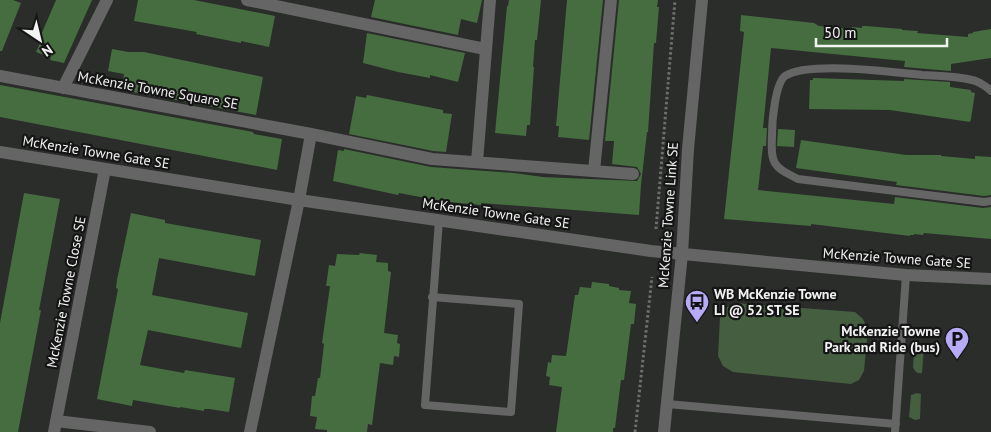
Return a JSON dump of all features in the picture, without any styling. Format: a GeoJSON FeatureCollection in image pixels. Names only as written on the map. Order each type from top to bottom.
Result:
{"type":"FeatureCollection","features":[{"type":"Feature","properties":{"kind":"street"},"geometry":{"type":"LineString","coordinates":[[63,88],[107,0]]}},
{"type":"Feature","properties":{"kind":"street"},"geometry":{"type":"LineString","coordinates":[[247,0],[485,49]]}},
{"type":"Feature","properties":{"kind":"street"},"geometry":{"type":"LineString","coordinates":[[477,162],[490,0]]}},
{"type":"Feature","properties":{"kind":"street"},"geometry":{"type":"LineString","coordinates":[[594,171],[611,0]]}},
{"type":"Feature","properties":{"kind":"street","name":"McKenzie Towne Link SE"},"geometry":{"type":"LineString","coordinates":[[664,432],[682,254],[688,149],[702,0]]}},
{"type":"Feature","properties":{"kind":"street","name":"McKenzie Towne Square SE"},"geometry":{"type":"LineString","coordinates":[[0,76],[311,134],[432,159],[633,174]]}},
{"type":"Feature","properties":{"kind":"street"},"geometry":{"type":"LineString","coordinates":[[250,432],[311,134]]}},
{"type":"Feature","properties":{"kind":"street","name":"McKenzie Towne Gate SE"},"geometry":{"type":"LineString","coordinates":[[0,152],[299,200],[682,254],[906,275],[991,279]]}},
{"type":"Feature","properties":{"kind":"street","name":"McKenzie Towne Close SE"},"geometry":{"type":"LineString","coordinates":[[105,169],[55,426],[150,432]]}},
{"type":"Feature","properties":{"kind":"lane"},"geometry":{"type":"LineString","coordinates":[[991,91],[973,80],[950,77],[849,68],[801,70],[785,77],[779,85],[772,127],[771,156],[780,170],[798,179],[984,202],[991,201]]}},
{"type":"Feature","properties":{"kind":"lane"},"geometry":{"type":"LineString","coordinates":[[432,297],[519,304],[511,412],[425,406],[432,297],[439,220]]}},
{"type":"Feature","properties":{"kind":"lane"},"geometry":{"type":"LineString","coordinates":[[667,404],[896,428],[906,275]]}},
{"type":"Feature","properties":{"kind":"path"},"geometry":{"type":"LineString","coordinates":[[656,229],[675,0]]}},
{"type":"Feature","properties":{"kind":"path"},"geometry":{"type":"LineString","coordinates":[[635,432],[652,277]]}},
{"type":"Feature","properties":{"kind":"green space"},"geometry":{"type":"Polygon","coordinates":[[[735,303],[855,312],[863,319],[868,330],[864,371],[859,380],[851,384],[733,372],[723,366],[718,356],[720,317],[726,308],[735,303]]]}},
{"type":"Feature","properties":{"kind":"green space"},"geometry":{"type":"Polygon","coordinates":[[[918,346],[924,347],[922,373],[916,372],[913,367],[914,352],[918,346]]]}},
{"type":"Feature","properties":{"kind":"green space"},"geometry":{"type":"Polygon","coordinates":[[[921,394],[920,419],[915,420],[909,417],[911,395],[921,394]]]}},
{"type":"Feature","properties":{"kind":"building"},"geometry":{"type":"Polygon","coordinates":[[[0,0],[13,0],[21,3],[2,51],[0,51],[0,0]]]}},
{"type":"Feature","properties":{"kind":"building"},"geometry":{"type":"Polygon","coordinates":[[[56,0],[92,0],[64,63],[50,60],[51,58],[36,52],[40,43],[38,42],[56,0]]]}},
{"type":"Feature","properties":{"kind":"building"},"geometry":{"type":"Polygon","coordinates":[[[138,0],[194,0],[275,16],[269,47],[134,21],[138,0]]]}},
{"type":"Feature","properties":{"kind":"building"},"geometry":{"type":"Polygon","coordinates":[[[375,0],[482,0],[477,23],[461,19],[458,35],[371,17],[375,0]]]}},
{"type":"Feature","properties":{"kind":"building"},"geometry":{"type":"Polygon","coordinates":[[[509,0],[541,0],[537,40],[535,40],[530,125],[527,125],[526,136],[495,133],[509,0]]]}},
{"type":"Feature","properties":{"kind":"building"},"geometry":{"type":"Polygon","coordinates":[[[567,0],[603,0],[589,140],[558,137],[559,126],[556,126],[567,0]]]}},
{"type":"Feature","properties":{"kind":"building"},"geometry":{"type":"Polygon","coordinates":[[[619,0],[658,0],[657,7],[659,7],[656,43],[654,43],[648,132],[639,215],[447,202],[399,193],[398,195],[333,181],[338,150],[344,151],[344,149],[431,167],[543,177],[637,181],[641,174],[637,167],[612,164],[614,141],[605,141],[619,0]]]}},
{"type":"Feature","properties":{"kind":"building"},"geometry":{"type":"Polygon","coordinates":[[[741,15],[814,23],[819,26],[852,29],[852,27],[862,28],[862,26],[866,26],[968,37],[968,34],[973,32],[991,29],[991,58],[951,64],[951,71],[904,67],[905,61],[771,48],[763,128],[767,128],[766,146],[763,146],[758,190],[894,204],[895,197],[983,208],[991,207],[991,239],[924,233],[923,235],[914,234],[910,236],[811,224],[811,226],[724,219],[744,32],[740,31],[741,15]]]}},
{"type":"Feature","properties":{"kind":"building"},"geometry":{"type":"Polygon","coordinates":[[[367,33],[465,53],[458,82],[430,75],[430,78],[398,72],[363,63],[367,33]]]}},
{"type":"Feature","properties":{"kind":"building"},"geometry":{"type":"Polygon","coordinates":[[[112,49],[144,52],[263,77],[256,115],[127,91],[128,82],[123,81],[124,74],[108,71],[112,49]]]}},
{"type":"Feature","properties":{"kind":"building"},"geometry":{"type":"Polygon","coordinates":[[[813,78],[904,81],[904,79],[950,82],[950,87],[971,90],[971,92],[975,93],[971,119],[970,122],[890,110],[809,109],[810,80],[813,80],[813,78]]]}},
{"type":"Feature","properties":{"kind":"building"},"geometry":{"type":"Polygon","coordinates":[[[0,85],[282,139],[277,170],[0,117],[0,85]]]}},
{"type":"Feature","properties":{"kind":"building"},"geometry":{"type":"Polygon","coordinates":[[[367,95],[443,110],[443,113],[452,114],[446,152],[349,134],[356,96],[366,98],[367,95]]]}},
{"type":"Feature","properties":{"kind":"building"},"geometry":{"type":"Polygon","coordinates":[[[778,129],[795,130],[794,147],[777,146],[778,129]]]}},
{"type":"Feature","properties":{"kind":"building"},"geometry":{"type":"Polygon","coordinates":[[[801,140],[906,155],[941,155],[975,159],[975,156],[991,157],[991,195],[984,196],[896,185],[897,182],[796,168],[801,140]]]}},
{"type":"Feature","properties":{"kind":"building"},"geometry":{"type":"Polygon","coordinates":[[[24,193],[60,199],[18,432],[0,432],[0,323],[24,193]]]}},
{"type":"Feature","properties":{"kind":"building"},"geometry":{"type":"Polygon","coordinates":[[[131,213],[165,220],[165,223],[261,240],[255,276],[159,258],[152,295],[248,313],[241,348],[148,330],[140,365],[184,373],[185,370],[235,378],[229,412],[180,408],[133,400],[132,406],[97,399],[118,289],[116,288],[117,280],[131,213]]]}},
{"type":"Feature","properties":{"kind":"building"},"geometry":{"type":"Polygon","coordinates":[[[360,253],[377,255],[376,262],[388,263],[388,271],[391,272],[384,333],[398,335],[397,343],[400,344],[399,357],[394,356],[393,365],[380,363],[372,425],[368,424],[367,432],[327,432],[327,430],[315,429],[317,417],[310,416],[312,396],[315,396],[318,378],[320,378],[324,344],[322,343],[330,286],[326,286],[329,265],[335,266],[337,254],[359,255],[360,253]]]}},
{"type":"Feature","properties":{"kind":"building"},"geometry":{"type":"Polygon","coordinates":[[[592,282],[609,284],[609,286],[619,288],[619,290],[631,291],[629,303],[636,304],[634,324],[631,324],[624,380],[621,380],[615,428],[613,428],[613,432],[556,432],[562,387],[549,385],[550,377],[546,376],[548,362],[551,363],[552,355],[566,356],[575,295],[578,295],[580,287],[591,288],[592,282]]]}},
{"type":"Feature","properties":{"kind":"place","name":"WB McKenzie Towne LI @ 52 ST SE"},"geometry":{"type":"Point","coordinates":[697,323]}},
{"type":"Feature","properties":{"kind":"place","name":"McKenzie Towne Park and Ride (bus)"},"geometry":{"type":"Point","coordinates":[957,360]}}]}
